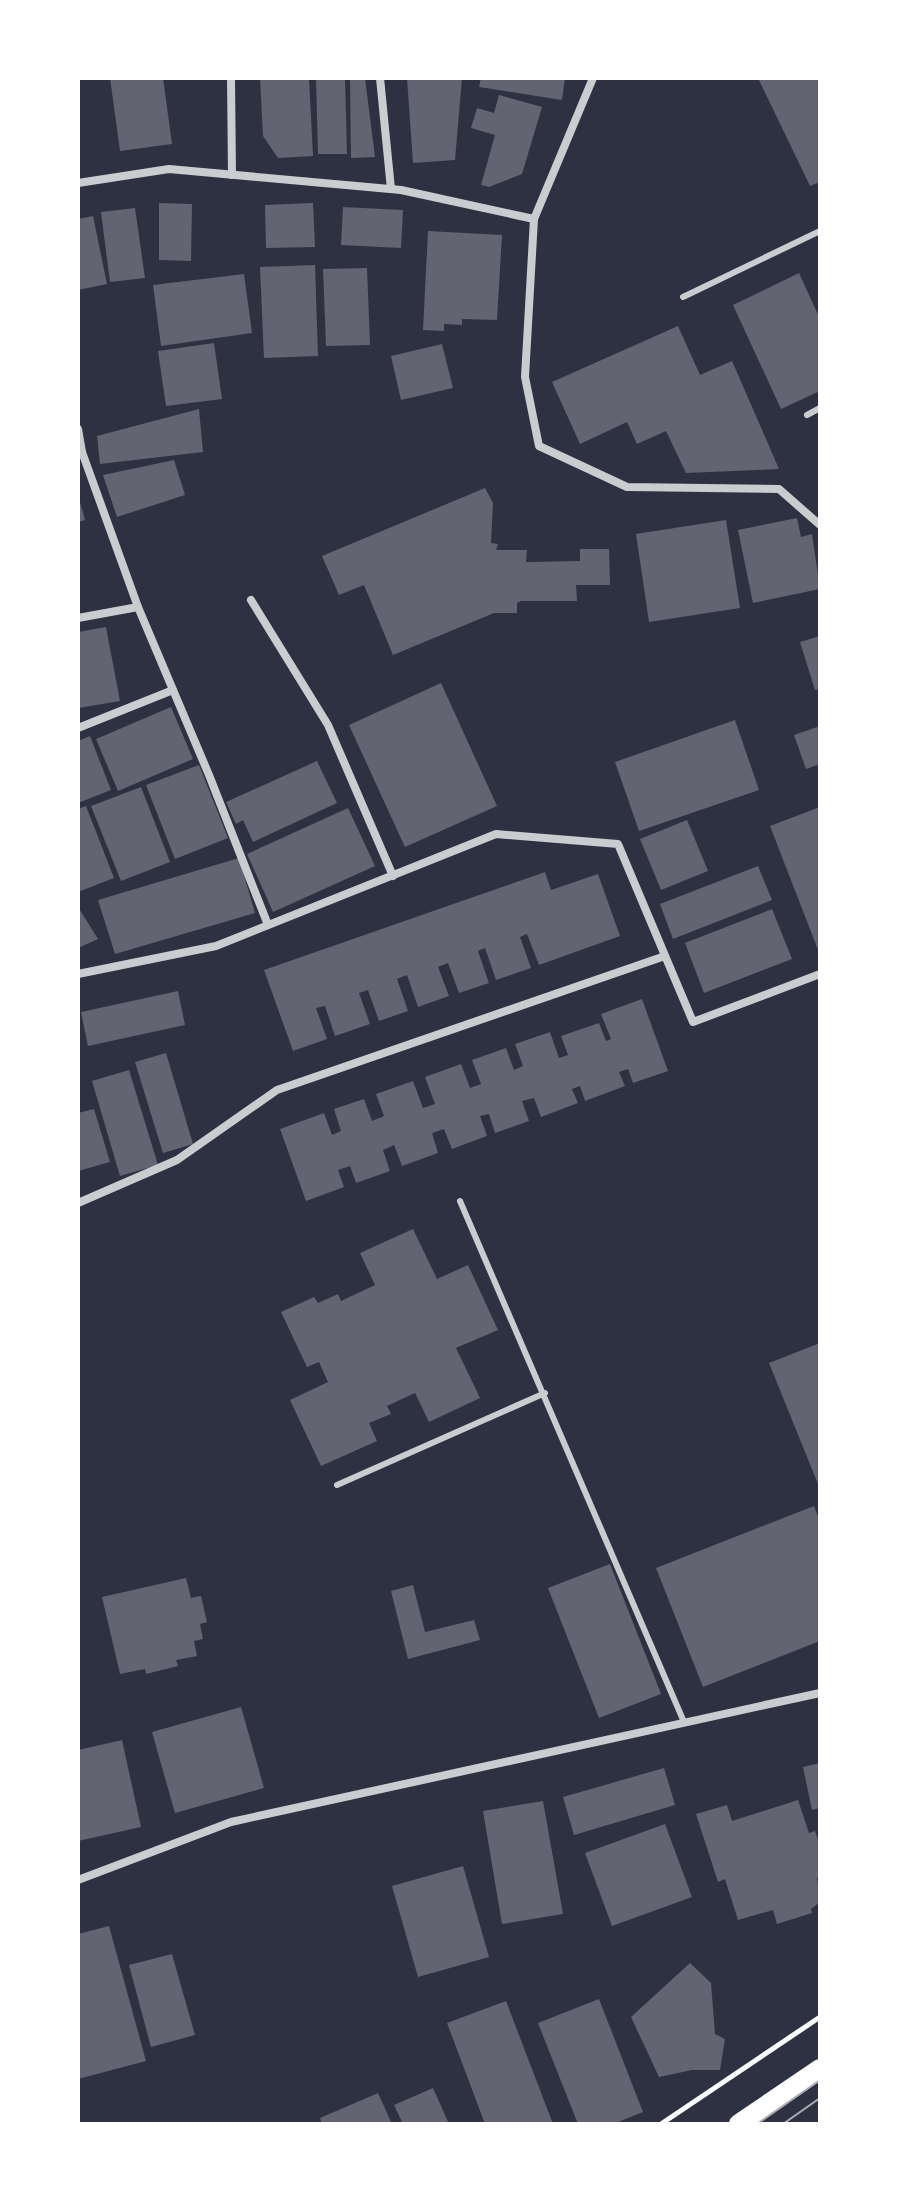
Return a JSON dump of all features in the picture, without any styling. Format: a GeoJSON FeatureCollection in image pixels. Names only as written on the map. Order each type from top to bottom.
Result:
{"type":"FeatureCollection","features":[{"type":"Feature","properties":{"kind":"main road"},"geometry":{"type":"LineString","coordinates":[[739,2124],[820,2069]]}},
{"type":"Feature","properties":{"kind":"street"},"geometry":{"type":"LineString","coordinates":[[231,78],[232,175]]}},
{"type":"Feature","properties":{"kind":"street"},"geometry":{"type":"LineString","coordinates":[[380,78],[391,189]]}},
{"type":"Feature","properties":{"kind":"street"},"geometry":{"type":"LineString","coordinates":[[593,78],[534,219],[525,377],[539,446],[627,487],[779,489],[820,525]]}},
{"type":"Feature","properties":{"kind":"street"},"geometry":{"type":"LineString","coordinates":[[78,183],[169,169],[391,189],[534,219]]}},
{"type":"Feature","properties":{"kind":"street"},"geometry":{"type":"LineString","coordinates":[[78,429],[82,452],[138,607],[268,925]]}},
{"type":"Feature","properties":{"kind":"street"},"geometry":{"type":"LineString","coordinates":[[251,600],[328,725],[393,876]]}},
{"type":"Feature","properties":{"kind":"street"},"geometry":{"type":"LineString","coordinates":[[78,618],[138,607]]}},
{"type":"Feature","properties":{"kind":"street"},"geometry":{"type":"LineString","coordinates":[[78,728],[173,690]]}},
{"type":"Feature","properties":{"kind":"street"},"geometry":{"type":"LineString","coordinates":[[78,974],[216,946],[496,834],[618,844],[693,1022],[820,974]]}},
{"type":"Feature","properties":{"kind":"street"},"geometry":{"type":"LineString","coordinates":[[78,1203],[177,1160],[277,1090],[665,956]]}},
{"type":"Feature","properties":{"kind":"street"},"geometry":{"type":"LineString","coordinates":[[78,1880],[231,1822],[820,1693]]}},
{"type":"Feature","properties":{"kind":"lane"},"geometry":{"type":"LineString","coordinates":[[683,297],[820,231]]}},
{"type":"Feature","properties":{"kind":"lane"},"geometry":{"type":"LineString","coordinates":[[807,415],[820,408]]}},
{"type":"Feature","properties":{"kind":"lane"},"geometry":{"type":"LineString","coordinates":[[460,1201],[684,1722]]}},
{"type":"Feature","properties":{"kind":"lane"},"geometry":{"type":"LineString","coordinates":[[337,1485],[545,1393]]}},
{"type":"Feature","properties":{"kind":"path"},"geometry":{"type":"LineString","coordinates":[[661,2124],[820,2017]]}},
{"type":"Feature","properties":{"kind":"building"},"geometry":{"type":"Polygon","coordinates":[[[110,78],[163,78],[172,144],[120,151],[110,78]]]}},
{"type":"Feature","properties":{"kind":"building"},"geometry":{"type":"Polygon","coordinates":[[[260,78],[309,78],[313,156],[278,158],[263,136],[260,78]]]}},
{"type":"Feature","properties":{"kind":"building"},"geometry":{"type":"Polygon","coordinates":[[[316,78],[345,78],[347,154],[318,154],[316,78]]]}},
{"type":"Feature","properties":{"kind":"building"},"geometry":{"type":"Polygon","coordinates":[[[350,78],[365,78],[375,157],[351,158],[350,78]]]}},
{"type":"Feature","properties":{"kind":"building"},"geometry":{"type":"Polygon","coordinates":[[[407,78],[462,78],[455,160],[413,163],[407,78]]]}},
{"type":"Feature","properties":{"kind":"building"},"geometry":{"type":"Polygon","coordinates":[[[481,78],[565,78],[562,100],[479,87],[481,78]]]}},
{"type":"Feature","properties":{"kind":"building"},"geometry":{"type":"Polygon","coordinates":[[[758,78],[820,78],[820,182],[810,186],[758,78]]]}},
{"type":"Feature","properties":{"kind":"building"},"geometry":{"type":"Polygon","coordinates":[[[499,95],[542,107],[522,174],[489,187],[481,185],[495,135],[471,128],[477,108],[494,113],[499,95]]]}},
{"type":"Feature","properties":{"kind":"building"},"geometry":{"type":"Polygon","coordinates":[[[159,203],[192,204],[191,261],[159,260],[159,203]]]}},
{"type":"Feature","properties":{"kind":"building"},"geometry":{"type":"Polygon","coordinates":[[[313,203],[315,247],[266,248],[265,205],[313,203]]]}},
{"type":"Feature","properties":{"kind":"building"},"geometry":{"type":"Polygon","coordinates":[[[343,207],[403,210],[401,248],[341,245],[343,207]]]}},
{"type":"Feature","properties":{"kind":"building"},"geometry":{"type":"Polygon","coordinates":[[[135,208],[145,278],[110,282],[101,212],[135,208]]]}},
{"type":"Feature","properties":{"kind":"building"},"geometry":{"type":"Polygon","coordinates":[[[93,216],[107,284],[78,290],[78,219],[93,216]]]}},
{"type":"Feature","properties":{"kind":"building"},"geometry":{"type":"Polygon","coordinates":[[[428,231],[502,235],[497,320],[462,319],[462,325],[444,324],[444,331],[423,330],[428,231]]]}},
{"type":"Feature","properties":{"kind":"building"},"geometry":{"type":"Polygon","coordinates":[[[315,265],[318,356],[264,358],[260,267],[315,265]]]}},
{"type":"Feature","properties":{"kind":"building"},"geometry":{"type":"Polygon","coordinates":[[[367,268],[370,345],[326,346],[323,269],[367,268]]]}},
{"type":"Feature","properties":{"kind":"building"},"geometry":{"type":"Polygon","coordinates":[[[799,273],[820,319],[820,391],[781,409],[733,305],[799,273]]]}},
{"type":"Feature","properties":{"kind":"building"},"geometry":{"type":"Polygon","coordinates":[[[244,274],[252,333],[161,346],[153,285],[244,274]]]}},
{"type":"Feature","properties":{"kind":"building"},"geometry":{"type":"Polygon","coordinates":[[[678,326],[700,375],[732,361],[779,469],[686,473],[666,431],[637,444],[627,422],[580,444],[552,382],[678,326]]]}},
{"type":"Feature","properties":{"kind":"building"},"geometry":{"type":"Polygon","coordinates":[[[214,343],[222,399],[166,406],[158,351],[214,343]]]}},
{"type":"Feature","properties":{"kind":"building"},"geometry":{"type":"Polygon","coordinates":[[[442,344],[453,388],[401,400],[391,356],[442,344]]]}},
{"type":"Feature","properties":{"kind":"building"},"geometry":{"type":"Polygon","coordinates":[[[199,409],[203,452],[100,464],[97,436],[199,409]]]}},
{"type":"Feature","properties":{"kind":"building"},"geometry":{"type":"Polygon","coordinates":[[[174,460],[185,495],[117,517],[103,475],[174,460]]]}},
{"type":"Feature","properties":{"kind":"building"},"geometry":{"type":"Polygon","coordinates":[[[485,488],[493,503],[491,543],[498,544],[496,550],[527,550],[526,562],[580,561],[580,549],[609,549],[610,585],[576,585],[577,601],[521,601],[517,603],[517,613],[494,613],[393,655],[364,585],[339,595],[322,556],[485,488]]]}},
{"type":"Feature","properties":{"kind":"building"},"geometry":{"type":"Polygon","coordinates":[[[78,495],[85,520],[78,522],[78,495]]]}},
{"type":"Feature","properties":{"kind":"building"},"geometry":{"type":"Polygon","coordinates":[[[797,518],[801,537],[812,534],[820,589],[753,603],[738,530],[797,518]]]}},
{"type":"Feature","properties":{"kind":"building"},"geometry":{"type":"Polygon","coordinates":[[[726,520],[740,608],[649,622],[636,534],[726,520]]]}},
{"type":"Feature","properties":{"kind":"building"},"geometry":{"type":"Polygon","coordinates":[[[106,627],[120,701],[78,708],[78,632],[106,627]]]}},
{"type":"Feature","properties":{"kind":"building"},"geometry":{"type":"Polygon","coordinates":[[[820,636],[820,689],[815,690],[800,642],[820,636]]]}},
{"type":"Feature","properties":{"kind":"building"},"geometry":{"type":"Polygon","coordinates":[[[441,683],[497,806],[405,847],[349,725],[441,683]]]}},
{"type":"Feature","properties":{"kind":"building"},"geometry":{"type":"Polygon","coordinates":[[[171,707],[193,759],[118,791],[96,739],[171,707]]]}},
{"type":"Feature","properties":{"kind":"building"},"geometry":{"type":"Polygon","coordinates":[[[735,720],[759,790],[639,831],[615,762],[735,720]]]}},
{"type":"Feature","properties":{"kind":"building"},"geometry":{"type":"Polygon","coordinates":[[[820,726],[820,764],[806,769],[794,735],[820,726]]]}},
{"type":"Feature","properties":{"kind":"building"},"geometry":{"type":"Polygon","coordinates":[[[90,736],[111,790],[78,803],[78,741],[90,736]]]}},
{"type":"Feature","properties":{"kind":"building"},"geometry":{"type":"Polygon","coordinates":[[[317,761],[337,803],[253,842],[243,820],[236,824],[226,802],[317,761]]]}},
{"type":"Feature","properties":{"kind":"building"},"geometry":{"type":"Polygon","coordinates":[[[199,765],[228,838],[175,859],[146,785],[199,765]]]}},
{"type":"Feature","properties":{"kind":"building"},"geometry":{"type":"Polygon","coordinates":[[[141,787],[170,862],[121,881],[91,806],[141,787]]]}},
{"type":"Feature","properties":{"kind":"building"},"geometry":{"type":"Polygon","coordinates":[[[86,806],[114,878],[78,892],[78,809],[86,806]]]}},
{"type":"Feature","properties":{"kind":"building"},"geometry":{"type":"Polygon","coordinates":[[[820,807],[820,955],[770,826],[820,807]]]}},
{"type":"Feature","properties":{"kind":"building"},"geometry":{"type":"Polygon","coordinates":[[[348,808],[375,866],[273,912],[247,854],[348,808]]]}},
{"type":"Feature","properties":{"kind":"building"},"geometry":{"type":"Polygon","coordinates":[[[687,820],[708,871],[661,890],[640,839],[687,820]]]}},
{"type":"Feature","properties":{"kind":"building"},"geometry":{"type":"Polygon","coordinates":[[[239,858],[255,913],[115,954],[98,900],[239,858]]]}},
{"type":"Feature","properties":{"kind":"building"},"geometry":{"type":"Polygon","coordinates":[[[758,866],[772,900],[673,939],[660,904],[758,866]]]}},
{"type":"Feature","properties":{"kind":"building"},"geometry":{"type":"Polygon","coordinates":[[[545,872],[551,890],[598,874],[620,936],[539,965],[527,934],[520,937],[531,968],[496,980],[485,948],[478,951],[489,983],[459,993],[448,963],[438,967],[449,996],[418,1007],[407,975],[397,979],[408,1011],[379,1021],[368,990],[359,993],[370,1024],[335,1036],[325,1006],[316,1008],[327,1039],[293,1051],[264,970],[545,872]]]}},
{"type":"Feature","properties":{"kind":"building"},"geometry":{"type":"Polygon","coordinates":[[[78,907],[98,939],[78,948],[78,907]]]}},
{"type":"Feature","properties":{"kind":"building"},"geometry":{"type":"Polygon","coordinates":[[[772,909],[792,959],[704,993],[685,943],[772,909]]]}},
{"type":"Feature","properties":{"kind":"building"},"geometry":{"type":"Polygon","coordinates":[[[178,991],[185,1025],[88,1046],[81,1012],[178,991]]]}},
{"type":"Feature","properties":{"kind":"building"},"geometry":{"type":"Polygon","coordinates":[[[642,999],[668,1071],[633,1083],[628,1069],[619,1072],[625,1086],[585,1101],[580,1086],[572,1089],[578,1103],[541,1117],[534,1098],[522,1101],[529,1121],[495,1133],[489,1114],[480,1116],[487,1136],[452,1149],[444,1129],[432,1133],[438,1153],[402,1166],[394,1145],[383,1150],[390,1171],[356,1183],[350,1166],[338,1170],[344,1187],[306,1201],[280,1129],[324,1113],[332,1135],[341,1131],[334,1109],[364,1099],[372,1121],[384,1116],[376,1094],[413,1081],[423,1108],[435,1104],[425,1077],[461,1064],[470,1088],[481,1084],[472,1060],[506,1048],[514,1070],[523,1066],[515,1044],[550,1032],[559,1058],[568,1055],[561,1036],[599,1023],[606,1041],[611,1039],[601,1014],[642,999]]]}},
{"type":"Feature","properties":{"kind":"building"},"geometry":{"type":"Polygon","coordinates":[[[166,1053],[193,1144],[163,1153],[135,1062],[166,1053]]]}},
{"type":"Feature","properties":{"kind":"building"},"geometry":{"type":"Polygon","coordinates":[[[129,1070],[158,1165],[120,1176],[92,1081],[129,1070]]]}},
{"type":"Feature","properties":{"kind":"building"},"geometry":{"type":"Polygon","coordinates":[[[94,1109],[110,1162],[78,1171],[78,1113],[94,1109]]]}},
{"type":"Feature","properties":{"kind":"building"},"geometry":{"type":"Polygon","coordinates":[[[413,1229],[437,1279],[468,1265],[498,1330],[456,1348],[480,1398],[429,1422],[415,1393],[387,1406],[391,1414],[369,1423],[377,1441],[321,1466],[290,1400],[328,1382],[319,1362],[307,1367],[281,1312],[314,1297],[318,1303],[338,1294],[341,1301],[375,1285],[360,1253],[413,1229]]]}},
{"type":"Feature","properties":{"kind":"building"},"geometry":{"type":"Polygon","coordinates":[[[820,1343],[820,1489],[769,1363],[820,1343]]]}},
{"type":"Feature","properties":{"kind":"building"},"geometry":{"type":"Polygon","coordinates":[[[814,1506],[820,1522],[820,1641],[703,1687],[656,1568],[814,1506]]]}},
{"type":"Feature","properties":{"kind":"building"},"geometry":{"type":"Polygon","coordinates":[[[610,1564],[661,1694],[599,1718],[548,1588],[610,1564]]]}},
{"type":"Feature","properties":{"kind":"building"},"geometry":{"type":"Polygon","coordinates":[[[186,1578],[191,1598],[201,1596],[207,1622],[200,1624],[203,1639],[194,1641],[197,1656],[176,1660],[178,1666],[146,1674],[145,1669],[120,1674],[102,1597],[186,1578]]]}},
{"type":"Feature","properties":{"kind":"building"},"geometry":{"type":"Polygon","coordinates":[[[413,1585],[425,1632],[474,1620],[480,1640],[408,1659],[391,1591],[413,1585]]]}},
{"type":"Feature","properties":{"kind":"building"},"geometry":{"type":"Polygon","coordinates":[[[241,1707],[264,1788],[175,1813],[152,1732],[241,1707]]]}},
{"type":"Feature","properties":{"kind":"building"},"geometry":{"type":"Polygon","coordinates":[[[122,1740],[141,1827],[78,1841],[78,1750],[122,1740]]]}},
{"type":"Feature","properties":{"kind":"building"},"geometry":{"type":"Polygon","coordinates":[[[820,1763],[820,1808],[812,1810],[803,1767],[820,1763]]]}},
{"type":"Feature","properties":{"kind":"building"},"geometry":{"type":"Polygon","coordinates":[[[664,1768],[675,1805],[574,1835],[563,1797],[664,1768]]]}},
{"type":"Feature","properties":{"kind":"building"},"geometry":{"type":"Polygon","coordinates":[[[798,1800],[809,1833],[815,1831],[820,1845],[820,1877],[817,1878],[820,1902],[811,1909],[812,1913],[777,1924],[773,1910],[738,1920],[725,1879],[718,1882],[696,1814],[727,1805],[732,1821],[798,1800]]]}},
{"type":"Feature","properties":{"kind":"building"},"geometry":{"type":"Polygon","coordinates":[[[543,1801],[563,1914],[502,1924],[483,1811],[543,1801]]]}},
{"type":"Feature","properties":{"kind":"building"},"geometry":{"type":"Polygon","coordinates":[[[665,1824],[692,1897],[612,1926],[585,1853],[665,1824]]]}},
{"type":"Feature","properties":{"kind":"building"},"geometry":{"type":"Polygon","coordinates":[[[463,1866],[489,1957],[418,1977],[392,1886],[463,1866]]]}},
{"type":"Feature","properties":{"kind":"building"},"geometry":{"type":"Polygon","coordinates":[[[109,1926],[146,2061],[78,2079],[78,1934],[109,1926]]]}},
{"type":"Feature","properties":{"kind":"building"},"geometry":{"type":"Polygon","coordinates":[[[172,1954],[195,2035],[151,2047],[129,1965],[172,1954]]]}},
{"type":"Feature","properties":{"kind":"building"},"geometry":{"type":"Polygon","coordinates":[[[690,1963],[711,1983],[715,2034],[725,2039],[720,2070],[692,2070],[659,2077],[631,2017],[690,1963]]]}},
{"type":"Feature","properties":{"kind":"building"},"geometry":{"type":"Polygon","coordinates":[[[599,1999],[643,2112],[613,2124],[578,2124],[538,2023],[599,1999]]]}},
{"type":"Feature","properties":{"kind":"building"},"geometry":{"type":"Polygon","coordinates":[[[506,2001],[553,2124],[485,2124],[447,2023],[506,2001]]]}},
{"type":"Feature","properties":{"kind":"building"},"geometry":{"type":"Polygon","coordinates":[[[433,2088],[449,2124],[403,2124],[394,2105],[433,2088]]]}},
{"type":"Feature","properties":{"kind":"building"},"geometry":{"type":"Polygon","coordinates":[[[378,2093],[392,2124],[322,2124],[320,2118],[378,2093]]]}},
{"type":"Feature","properties":{"kind":"tram line"},"geometry":{"type":"LineString","coordinates":[[757,2124],[820,2080]]}},
{"type":"Feature","properties":{"kind":"tram line"},"geometry":{"type":"LineString","coordinates":[[783,2124],[820,2098]]}}]}
